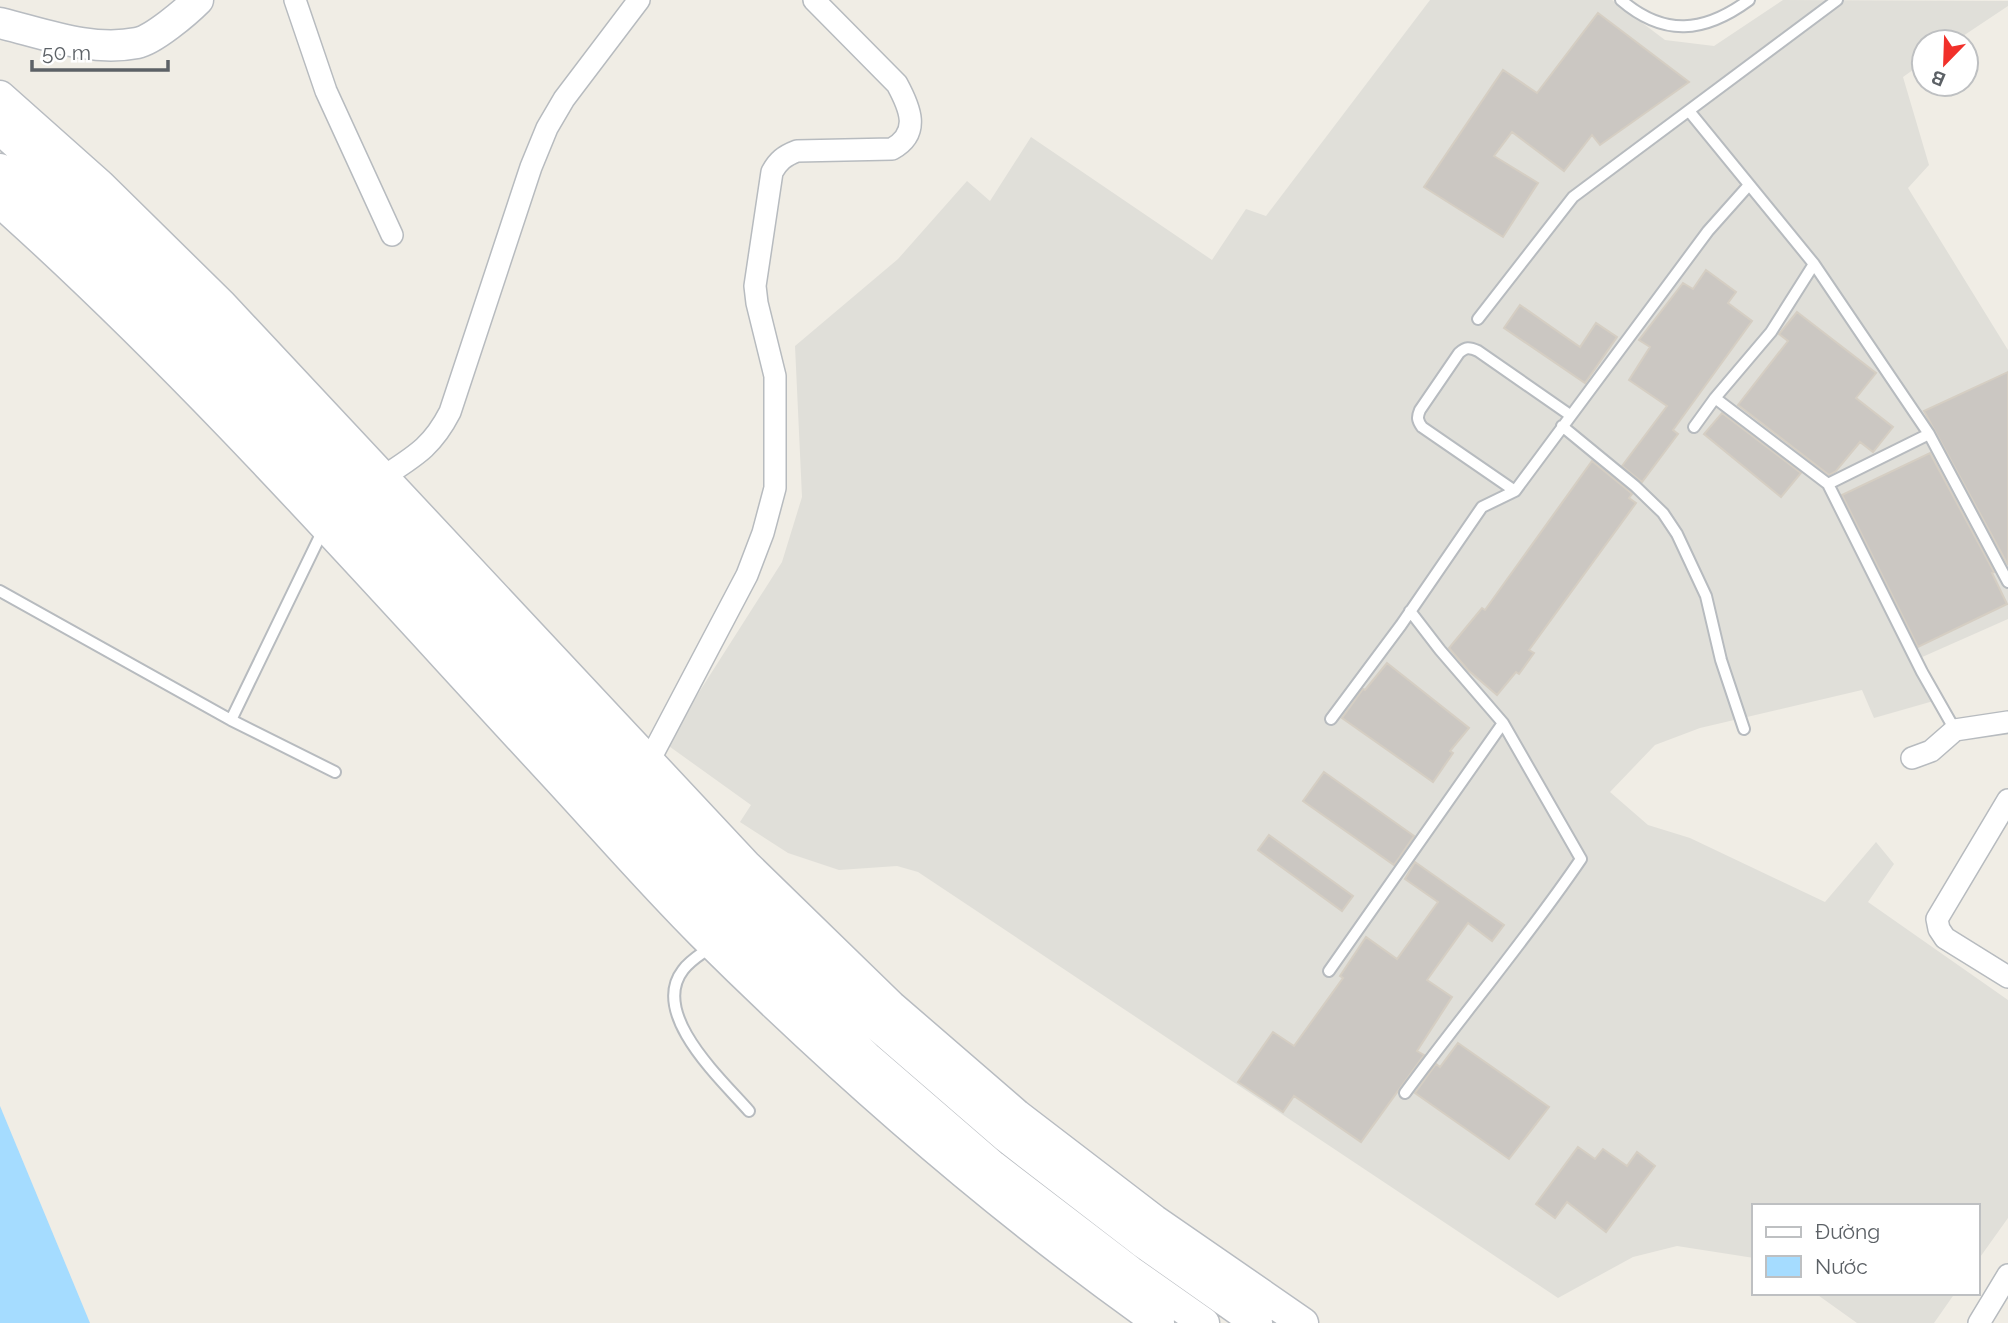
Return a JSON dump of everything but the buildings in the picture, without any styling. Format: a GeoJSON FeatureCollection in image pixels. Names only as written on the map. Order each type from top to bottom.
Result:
{"type":"FeatureCollection","features":[{"type":"Feature","properties":{"kind":"street"},"geometry":{"type":"LineString","coordinates":[[0,23],[93,47],[140,43],[183,15],[198,0]]}},
{"type":"Feature","properties":{"kind":"street"},"geometry":{"type":"LineString","coordinates":[[295,0],[326,92],[391,235]]}},
{"type":"Feature","properties":{"kind":"street"},"geometry":{"type":"LineString","coordinates":[[383,477],[425,449],[440,432],[450,412],[531,167],[547,128],[564,99],[639,0]]}},
{"type":"Feature","properties":{"kind":"street"},"geometry":{"type":"LineString","coordinates":[[649,761],[747,575],[763,533],[775,488],[775,376],[755,286],[772,173],[778,162],[797,151],[892,149],[903,143],[909,131],[911,117],[897,84],[814,0]]}},
{"type":"Feature","properties":{"kind":"street"},"geometry":{"type":"LineString","coordinates":[[0,96],[100,185],[222,305],[310,455],[324,527],[713,945],[857,1082],[983,1190],[1159,1323]]}},
{"type":"Feature","properties":{"kind":"street"},"geometry":{"type":"LineString","coordinates":[[0,129],[88,208],[210,327],[310,455],[715,911],[867,1057],[993,1166],[1203,1323]]}},
{"type":"Feature","properties":{"kind":"street"},"geometry":{"type":"LineString","coordinates":[[0,169],[76,236],[198,355],[310,455],[731,886],[880,1028],[1016,1145],[1142,1242],[1257,1323]]}},
{"type":"Feature","properties":{"kind":"street"},"geometry":{"type":"LineString","coordinates":[[0,202],[66,261],[188,380],[310,455],[383,477],[747,865],[891,1006],[1017,1115],[1154,1220],[1303,1323]]}},
{"type":"Feature","properties":{"kind":"street"},"geometry":{"type":"LineString","coordinates":[[1912,758],[1931,751],[1955,730],[2008,722]]}},
{"type":"Feature","properties":{"kind":"street"},"geometry":{"type":"LineString","coordinates":[[2008,800],[2002,824],[1937,919],[1945,938],[2008,977]]}},
{"type":"Feature","properties":{"kind":"street"},"geometry":{"type":"LineString","coordinates":[[1979,1323],[2000,1305],[2008,1275]]}},
{"type":"Feature","properties":{"kind":"lane"},"geometry":{"type":"LineString","coordinates":[[1621,0],[1653,21],[1677,27],[1703,25],[1730,14],[1749,0]]}},
{"type":"Feature","properties":{"kind":"lane"},"geometry":{"type":"LineString","coordinates":[[1478,319],[1573,197],[1837,0]]}},
{"type":"Feature","properties":{"kind":"lane"},"geometry":{"type":"LineString","coordinates":[[1689,111],[1814,264],[1929,434],[2008,582]]}},
{"type":"Feature","properties":{"kind":"lane"},"geometry":{"type":"LineString","coordinates":[[1331,719],[1482,507],[1515,491],[1708,231],[1749,185]]}},
{"type":"Feature","properties":{"kind":"lane"},"geometry":{"type":"LineString","coordinates":[[1694,427],[1771,332],[1814,264]]}},
{"type":"Feature","properties":{"kind":"lane"},"geometry":{"type":"LineString","coordinates":[[1515,491],[1418,422],[1420,410],[1459,353],[1465,348],[1478,351],[1570,415]]}},
{"type":"Feature","properties":{"kind":"lane"},"geometry":{"type":"LineString","coordinates":[[1715,398],[1828,484],[1922,672],[1955,730]]}},
{"type":"Feature","properties":{"kind":"lane"},"geometry":{"type":"LineString","coordinates":[[1562,426],[1635,486],[1663,513],[1677,534],[1706,596],[1721,660],[1744,729]]}},
{"type":"Feature","properties":{"kind":"lane"},"geometry":{"type":"LineString","coordinates":[[1828,484],[1929,434]]}},
{"type":"Feature","properties":{"kind":"lane"},"geometry":{"type":"LineString","coordinates":[[231,720],[324,527]]}},
{"type":"Feature","properties":{"kind":"lane"},"geometry":{"type":"LineString","coordinates":[[0,591],[231,720],[335,772]]}},
{"type":"Feature","properties":{"kind":"lane"},"geometry":{"type":"LineString","coordinates":[[1405,1093],[1541,917],[1581,859],[1503,723],[1410,611]]}},
{"type":"Feature","properties":{"kind":"lane"},"geometry":{"type":"LineString","coordinates":[[1329,971],[1503,723]]}},
{"type":"Feature","properties":{"kind":"lane"},"geometry":{"type":"LineString","coordinates":[[713,945],[684,968],[678,978],[673,1000],[676,1014],[682,1028],[704,1058],[749,1111]]}},
{"type":"Feature","properties":{"kind":"shaded area"},"geometry":{"type":"Polygon","coordinates":[[[1430,0],[1612,0],[1665,40],[1714,46],[1783,0],[2008,1],[2008,6],[1975,28],[1910,28],[1910,72],[1903,77],[1929,165],[1908,188],[2008,350],[2008,619],[1920,658],[1937,700],[1874,718],[1862,690],[1700,728],[1655,745],[1610,792],[1648,825],[1690,838],[1825,902],[1876,842],[1894,864],[1868,902],[2008,1000],[2008,1218],[1980,1257],[1980,1204],[1752,1204],[1752,1258],[1677,1246],[1633,1257],[1558,1298],[918,872],[897,866],[839,870],[788,853],[740,822],[751,805],[666,744],[782,562],[802,497],[795,346],[898,259],[967,181],[990,201],[1031,137],[1212,260],[1246,209],[1266,216],[1430,0]]]}},
{"type":"Feature","properties":{"kind":"shaded area"},"geometry":{"type":"Polygon","coordinates":[[[1818,1295],[1954,1295],[1934,1323],[1857,1323],[1818,1295]]]}},
{"type":"Feature","properties":{"kind":"water"},"geometry":{"type":"Polygon","coordinates":[[[0,1106],[90,1323],[0,1323],[0,1106]]]}}]}
